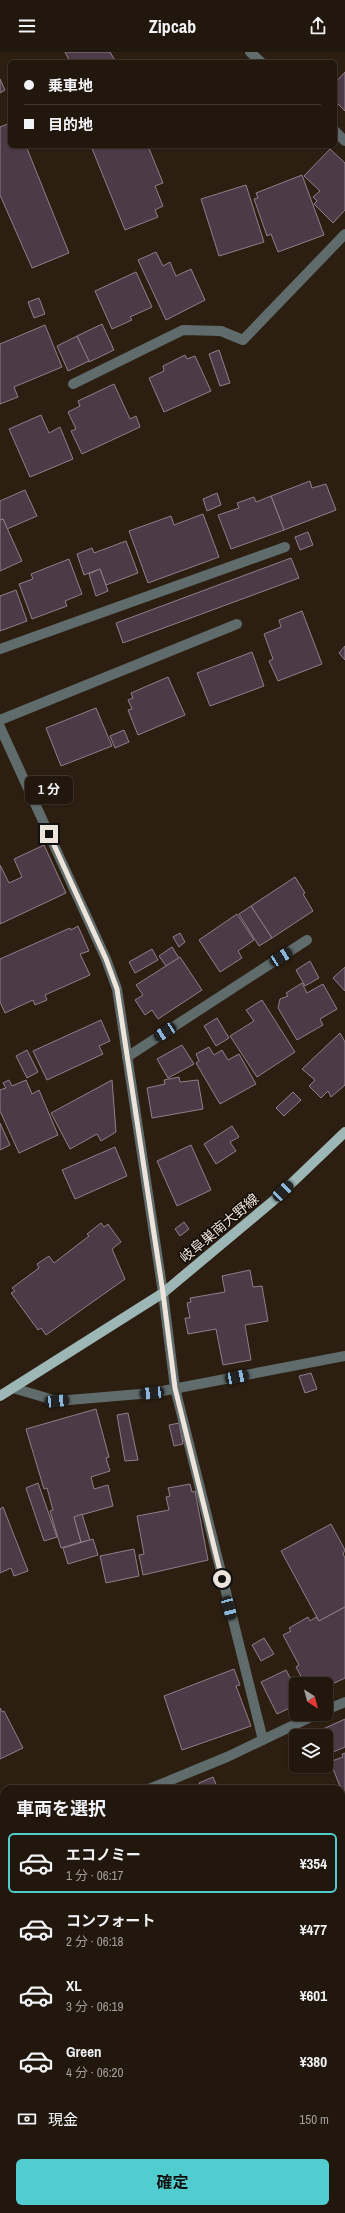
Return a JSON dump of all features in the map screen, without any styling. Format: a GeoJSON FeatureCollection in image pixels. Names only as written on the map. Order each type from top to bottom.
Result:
{"type":"FeatureCollection","features":[{"type":"Feature","properties":{"kind":"main road","name":"岐阜巣南大野線"},"geometry":{"type":"LineString","coordinates":[[0,1396],[163,1293],[273,1200],[345,1132]]}},
{"type":"Feature","properties":{"kind":"street"},"geometry":{"type":"LineString","coordinates":[[250,52],[259,60]]}},
{"type":"Feature","properties":{"kind":"street"},"geometry":{"type":"LineString","coordinates":[[337,133],[345,141]]}},
{"type":"Feature","properties":{"kind":"street"},"geometry":{"type":"LineString","coordinates":[[73,384],[183,330],[222,331],[243,340],[345,234]]}},
{"type":"Feature","properties":{"kind":"street"},"geometry":{"type":"LineString","coordinates":[[0,649],[285,547]]}},
{"type":"Feature","properties":{"kind":"street"},"geometry":{"type":"LineString","coordinates":[[0,720],[237,624]]}},
{"type":"Feature","properties":{"kind":"street"},"geometry":{"type":"LineString","coordinates":[[0,726],[106,959],[117,989],[163,1293],[175,1388],[263,1740]]}},
{"type":"Feature","properties":{"kind":"street"},"geometry":{"type":"LineString","coordinates":[[127,1057],[306,940]]}},
{"type":"Feature","properties":{"kind":"street"},"geometry":{"type":"LineString","coordinates":[[13,1388],[57,1401],[152,1393],[345,1356]]}},
{"type":"Feature","properties":{"kind":"street"},"geometry":{"type":"LineString","coordinates":[[333,1707],[345,1702]]}},
{"type":"Feature","properties":{"kind":"street"},"geometry":{"type":"LineString","coordinates":[[159,1785],[227,1758],[303,1721]]}},
{"type":"Feature","properties":{"kind":"building"},"geometry":{"type":"Polygon","coordinates":[[[65,52],[110,52],[115,60],[69,60],[65,52]]]}},
{"type":"Feature","properties":{"kind":"building"},"geometry":{"type":"Polygon","coordinates":[[[345,72],[345,111],[337,103],[337,81],[345,72]]]}},
{"type":"Feature","properties":{"kind":"building"},"geometry":{"type":"Polygon","coordinates":[[[0,79],[5,90],[0,93],[0,79]]]}},
{"type":"Feature","properties":{"kind":"building"},"geometry":{"type":"Polygon","coordinates":[[[8,124],[8,148],[27,148],[69,253],[32,268],[0,195],[0,127],[8,124]]]}},
{"type":"Feature","properties":{"kind":"building"},"geometry":{"type":"Polygon","coordinates":[[[92,148],[149,148],[163,183],[155,186],[163,206],[155,210],[158,217],[125,230],[92,148]]]}},
{"type":"Feature","properties":{"kind":"building"},"geometry":{"type":"Polygon","coordinates":[[[330,149],[345,163],[345,210],[333,223],[314,204],[317,201],[313,197],[320,191],[304,176],[330,149]]]}},
{"type":"Feature","properties":{"kind":"building"},"geometry":{"type":"Polygon","coordinates":[[[302,175],[324,235],[278,252],[271,234],[267,236],[254,199],[258,198],[256,193],[302,175]]]}},
{"type":"Feature","properties":{"kind":"building"},"geometry":{"type":"Polygon","coordinates":[[[246,185],[264,242],[219,256],[201,199],[246,185]]]}},
{"type":"Feature","properties":{"kind":"building"},"geometry":{"type":"Polygon","coordinates":[[[156,252],[163,266],[170,262],[176,276],[191,269],[205,300],[166,320],[138,260],[156,252]]]}},
{"type":"Feature","properties":{"kind":"building"},"geometry":{"type":"Polygon","coordinates":[[[136,272],[152,307],[130,317],[132,320],[112,329],[95,291],[136,272]]]}},
{"type":"Feature","properties":{"kind":"building"},"geometry":{"type":"Polygon","coordinates":[[[39,298],[45,314],[34,318],[28,302],[39,298]]]}},
{"type":"Feature","properties":{"kind":"building"},"geometry":{"type":"Polygon","coordinates":[[[102,324],[114,350],[89,362],[77,336],[102,324]]]}},
{"type":"Feature","properties":{"kind":"building"},"geometry":{"type":"Polygon","coordinates":[[[45,325],[62,367],[14,387],[18,397],[0,404],[0,344],[45,325]]]}},
{"type":"Feature","properties":{"kind":"building"},"geometry":{"type":"Polygon","coordinates":[[[77,336],[89,361],[68,371],[57,346],[77,336]]]}},
{"type":"Feature","properties":{"kind":"building"},"geometry":{"type":"Polygon","coordinates":[[[219,350],[230,383],[220,386],[209,354],[219,350]]]}},
{"type":"Feature","properties":{"kind":"building"},"geometry":{"type":"Polygon","coordinates":[[[185,355],[187,359],[195,356],[211,391],[164,412],[149,378],[164,371],[163,366],[185,355]]]}},
{"type":"Feature","properties":{"kind":"building"},"geometry":{"type":"Polygon","coordinates":[[[114,384],[130,419],[136,416],[140,427],[82,454],[71,431],[76,429],[68,412],[80,406],[78,401],[114,384]]]}},
{"type":"Feature","properties":{"kind":"building"},"geometry":{"type":"Polygon","coordinates":[[[41,415],[49,433],[60,427],[73,459],[30,477],[9,429],[41,415]]]}},
{"type":"Feature","properties":{"kind":"building"},"geometry":{"type":"Polygon","coordinates":[[[310,481],[312,488],[326,484],[336,510],[284,530],[271,496],[310,481]]]}},
{"type":"Feature","properties":{"kind":"building"},"geometry":{"type":"Polygon","coordinates":[[[25,490],[37,516],[7,529],[3,519],[0,520],[0,501],[25,490]]]}},
{"type":"Feature","properties":{"kind":"building"},"geometry":{"type":"Polygon","coordinates":[[[217,493],[221,505],[207,511],[203,499],[217,493]]]}},
{"type":"Feature","properties":{"kind":"building"},"geometry":{"type":"Polygon","coordinates":[[[271,496],[284,530],[231,549],[218,515],[239,508],[237,503],[254,497],[256,502],[271,496]]]}},
{"type":"Feature","properties":{"kind":"building"},"geometry":{"type":"Polygon","coordinates":[[[203,514],[219,557],[148,583],[129,531],[171,516],[174,525],[203,514]]]}},
{"type":"Feature","properties":{"kind":"building"},"geometry":{"type":"Polygon","coordinates":[[[3,519],[22,561],[0,571],[0,520],[3,519]]]}},
{"type":"Feature","properties":{"kind":"building"},"geometry":{"type":"Polygon","coordinates":[[[308,532],[313,545],[300,550],[295,537],[308,532]]]}},
{"type":"Feature","properties":{"kind":"building"},"geometry":{"type":"Polygon","coordinates":[[[126,541],[138,573],[106,585],[100,569],[84,575],[77,554],[92,548],[94,553],[126,541]]]}},
{"type":"Feature","properties":{"kind":"building"},"geometry":{"type":"Polygon","coordinates":[[[291,558],[299,578],[123,643],[116,623],[291,558]]]}},
{"type":"Feature","properties":{"kind":"building"},"geometry":{"type":"Polygon","coordinates":[[[69,559],[82,594],[65,601],[67,606],[32,619],[19,584],[33,579],[31,574],[69,559]]]}},
{"type":"Feature","properties":{"kind":"building"},"geometry":{"type":"Polygon","coordinates":[[[100,569],[108,591],[96,596],[89,574],[100,569]]]}},
{"type":"Feature","properties":{"kind":"building"},"geometry":{"type":"Polygon","coordinates":[[[16,590],[27,621],[0,631],[0,596],[16,590]]]}},
{"type":"Feature","properties":{"kind":"building"},"geometry":{"type":"Polygon","coordinates":[[[302,611],[322,664],[278,681],[269,661],[273,659],[264,634],[281,627],[279,620],[302,611]]]}},
{"type":"Feature","properties":{"kind":"building"},"geometry":{"type":"Polygon","coordinates":[[[345,646],[345,660],[339,653],[345,646]]]}},
{"type":"Feature","properties":{"kind":"building"},"geometry":{"type":"Polygon","coordinates":[[[252,652],[264,686],[210,706],[197,673],[252,652]]]}},
{"type":"Feature","properties":{"kind":"building"},"geometry":{"type":"Polygon","coordinates":[[[168,677],[185,715],[138,735],[128,710],[132,709],[128,700],[133,698],[131,693],[168,677]]]}},
{"type":"Feature","properties":{"kind":"building"},"geometry":{"type":"Polygon","coordinates":[[[96,708],[112,746],[61,766],[46,728],[96,708]]]}},
{"type":"Feature","properties":{"kind":"building"},"geometry":{"type":"Polygon","coordinates":[[[124,730],[129,742],[115,748],[110,736],[124,730]]]}},
{"type":"Feature","properties":{"kind":"building"},"geometry":{"type":"Polygon","coordinates":[[[44,845],[66,893],[0,924],[0,865],[9,883],[22,877],[14,859],[44,845]]]}},
{"type":"Feature","properties":{"kind":"building"},"geometry":{"type":"Polygon","coordinates":[[[295,877],[305,893],[303,894],[313,911],[272,938],[251,906],[295,877]]]}},
{"type":"Feature","properties":{"kind":"building"},"geometry":{"type":"Polygon","coordinates":[[[251,906],[272,938],[259,946],[239,914],[251,906]]]}},
{"type":"Feature","properties":{"kind":"building"},"geometry":{"type":"Polygon","coordinates":[[[237,914],[254,940],[238,951],[242,958],[220,972],[199,940],[237,914]]]}},
{"type":"Feature","properties":{"kind":"building"},"geometry":{"type":"Polygon","coordinates":[[[78,926],[89,951],[80,954],[90,975],[45,995],[47,1000],[35,1005],[33,1000],[5,1013],[0,1002],[0,959],[70,928],[71,930],[78,926]]]}},
{"type":"Feature","properties":{"kind":"building"},"geometry":{"type":"Polygon","coordinates":[[[180,933],[185,942],[179,947],[173,937],[180,933]]]}},
{"type":"Feature","properties":{"kind":"building"},"geometry":{"type":"Polygon","coordinates":[[[172,947],[179,958],[166,966],[159,956],[172,947]]]}},
{"type":"Feature","properties":{"kind":"building"},"geometry":{"type":"Polygon","coordinates":[[[152,949],[158,960],[135,973],[129,962],[152,949]]]}},
{"type":"Feature","properties":{"kind":"building"},"geometry":{"type":"Polygon","coordinates":[[[180,957],[202,990],[158,1019],[152,1010],[145,1015],[135,1000],[143,995],[136,985],[180,957]]]}},
{"type":"Feature","properties":{"kind":"building"},"geometry":{"type":"Polygon","coordinates":[[[310,961],[319,978],[305,986],[296,970],[310,961]]]}},
{"type":"Feature","properties":{"kind":"building"},"geometry":{"type":"Polygon","coordinates":[[[345,967],[345,991],[333,978],[345,967]]]}},
{"type":"Feature","properties":{"kind":"building"},"geometry":{"type":"Polygon","coordinates":[[[302,983],[307,993],[323,984],[337,1009],[320,1019],[323,1025],[297,1040],[278,1008],[280,999],[288,996],[286,993],[302,983]]]}},
{"type":"Feature","properties":{"kind":"building"},"geometry":{"type":"Polygon","coordinates":[[[262,1000],[295,1052],[257,1077],[230,1036],[254,1021],[246,1010],[262,1000]]]}},
{"type":"Feature","properties":{"kind":"building"},"geometry":{"type":"Polygon","coordinates":[[[217,1018],[229,1038],[216,1046],[204,1026],[217,1018]]]}},
{"type":"Feature","properties":{"kind":"building"},"geometry":{"type":"Polygon","coordinates":[[[101,1020],[110,1041],[99,1046],[103,1054],[47,1080],[33,1051],[101,1020]]]}},
{"type":"Feature","properties":{"kind":"building"},"geometry":{"type":"Polygon","coordinates":[[[340,1033],[345,1042],[345,1085],[331,1097],[328,1091],[321,1098],[309,1086],[315,1080],[302,1069],[340,1033]]]}},
{"type":"Feature","properties":{"kind":"building"},"geometry":{"type":"Polygon","coordinates":[[[182,1045],[194,1064],[168,1078],[157,1059],[182,1045]]]}},
{"type":"Feature","properties":{"kind":"building"},"geometry":{"type":"Polygon","coordinates":[[[209,1047],[214,1055],[222,1050],[228,1060],[239,1054],[256,1084],[220,1104],[196,1063],[199,1061],[196,1054],[209,1047]]]}},
{"type":"Feature","properties":{"kind":"building"},"geometry":{"type":"Polygon","coordinates":[[[27,1050],[38,1072],[27,1078],[16,1056],[27,1050]]]}},
{"type":"Feature","properties":{"kind":"building"},"geometry":{"type":"Polygon","coordinates":[[[179,1077],[180,1082],[198,1080],[203,1109],[152,1118],[147,1088],[165,1084],[164,1080],[179,1077]]]}},
{"type":"Feature","properties":{"kind":"building"},"geometry":{"type":"Polygon","coordinates":[[[9,1080],[12,1086],[26,1080],[32,1094],[39,1090],[58,1135],[19,1153],[0,1111],[0,1090],[6,1088],[3,1083],[9,1080]]]}},
{"type":"Feature","properties":{"kind":"building"},"geometry":{"type":"Polygon","coordinates":[[[112,1080],[116,1132],[101,1141],[97,1134],[70,1149],[51,1113],[112,1080]]]}},
{"type":"Feature","properties":{"kind":"building"},"geometry":{"type":"Polygon","coordinates":[[[293,1092],[301,1100],[284,1116],[276,1108],[293,1092]]]}},
{"type":"Feature","properties":{"kind":"building"},"geometry":{"type":"Polygon","coordinates":[[[0,1123],[10,1145],[0,1150],[0,1123]]]}},
{"type":"Feature","properties":{"kind":"building"},"geometry":{"type":"Polygon","coordinates":[[[232,1126],[239,1137],[230,1142],[236,1151],[216,1164],[204,1144],[232,1126]]]}},
{"type":"Feature","properties":{"kind":"building"},"geometry":{"type":"Polygon","coordinates":[[[191,1145],[211,1190],[177,1206],[157,1161],[191,1145]]]}},
{"type":"Feature","properties":{"kind":"building"},"geometry":{"type":"Polygon","coordinates":[[[115,1147],[127,1176],[75,1199],[62,1170],[115,1147]]]}},
{"type":"Feature","properties":{"kind":"building"},"geometry":{"type":"Polygon","coordinates":[[[184,1222],[189,1229],[180,1236],[175,1229],[184,1222]]]}},
{"type":"Feature","properties":{"kind":"building"},"geometry":{"type":"Polygon","coordinates":[[[101,1223],[104,1227],[108,1224],[121,1242],[112,1249],[125,1279],[46,1335],[41,1328],[38,1330],[11,1293],[15,1291],[12,1288],[39,1268],[37,1264],[49,1256],[54,1263],[89,1236],[87,1234],[101,1223]]]}},
{"type":"Feature","properties":{"kind":"building"},"geometry":{"type":"Polygon","coordinates":[[[250,1270],[253,1287],[262,1286],[268,1321],[245,1325],[251,1360],[223,1365],[216,1329],[188,1334],[185,1318],[190,1318],[187,1303],[191,1302],[190,1298],[225,1292],[222,1276],[250,1270]]]}},
{"type":"Feature","properties":{"kind":"building"},"geometry":{"type":"Polygon","coordinates":[[[311,1373],[317,1389],[305,1393],[299,1376],[311,1373]]]}},
{"type":"Feature","properties":{"kind":"building"},"geometry":{"type":"Polygon","coordinates":[[[96,1409],[109,1457],[106,1458],[110,1471],[91,1477],[94,1489],[108,1485],[113,1506],[74,1517],[81,1542],[61,1548],[50,1511],[53,1510],[47,1488],[44,1489],[26,1429],[96,1409]]]}},
{"type":"Feature","properties":{"kind":"building"},"geometry":{"type":"Polygon","coordinates":[[[128,1413],[138,1460],[125,1461],[117,1415],[128,1413]]]}},
{"type":"Feature","properties":{"kind":"building"},"geometry":{"type":"Polygon","coordinates":[[[179,1423],[183,1444],[174,1446],[169,1425],[179,1423]]]}},
{"type":"Feature","properties":{"kind":"building"},"geometry":{"type":"Polygon","coordinates":[[[38,1483],[57,1537],[44,1541],[26,1488],[38,1483]]]}},
{"type":"Feature","properties":{"kind":"building"},"geometry":{"type":"Polygon","coordinates":[[[190,1484],[192,1492],[195,1491],[208,1560],[143,1575],[139,1555],[144,1554],[137,1516],[169,1510],[166,1497],[170,1496],[168,1488],[190,1484]]]}},
{"type":"Feature","properties":{"kind":"building"},"geometry":{"type":"Polygon","coordinates":[[[3,1507],[28,1571],[14,1576],[11,1568],[0,1573],[0,1509],[3,1507]]]}},
{"type":"Feature","properties":{"kind":"building"},"geometry":{"type":"Polygon","coordinates":[[[82,1514],[90,1540],[81,1542],[74,1517],[82,1514]]]}},
{"type":"Feature","properties":{"kind":"building"},"geometry":{"type":"Polygon","coordinates":[[[331,1524],[345,1550],[343,1554],[345,1558],[345,1607],[319,1621],[281,1551],[331,1524]]]}},
{"type":"Feature","properties":{"kind":"building"},"geometry":{"type":"Polygon","coordinates":[[[93,1539],[98,1555],[68,1564],[63,1548],[93,1539]]]}},
{"type":"Feature","properties":{"kind":"building"},"geometry":{"type":"Polygon","coordinates":[[[134,1549],[139,1576],[106,1583],[100,1556],[134,1549]]]}},
{"type":"Feature","properties":{"kind":"building"},"geometry":{"type":"Polygon","coordinates":[[[345,1607],[345,1678],[333,1684],[333,1677],[301,1677],[296,1667],[299,1665],[283,1635],[291,1631],[289,1628],[308,1617],[310,1621],[316,1617],[319,1621],[345,1607]]]}},
{"type":"Feature","properties":{"kind":"building"},"geometry":{"type":"Polygon","coordinates":[[[264,1638],[274,1654],[261,1661],[252,1645],[264,1638]]]}},
{"type":"Feature","properties":{"kind":"building"},"geometry":{"type":"Polygon","coordinates":[[[234,1669],[240,1685],[236,1686],[251,1726],[182,1750],[164,1696],[234,1669]]]}},
{"type":"Feature","properties":{"kind":"building"},"geometry":{"type":"Polygon","coordinates":[[[286,1670],[290,1677],[289,1708],[277,1714],[261,1682],[286,1670]]]}},
{"type":"Feature","properties":{"kind":"building"},"geometry":{"type":"Polygon","coordinates":[[[0,1708],[2,1712],[4,1711],[23,1748],[0,1759],[0,1708]]]}},
{"type":"Feature","properties":{"kind":"building"},"geometry":{"type":"Polygon","coordinates":[[[345,1719],[345,1747],[333,1752],[333,1729],[323,1729],[345,1719]]]}},
{"type":"Feature","properties":{"kind":"building"},"geometry":{"type":"Polygon","coordinates":[[[345,1753],[345,1785],[339,1785],[333,1769],[333,1761],[343,1757],[342,1754],[345,1753]]]}},
{"type":"Feature","properties":{"kind":"building"},"geometry":{"type":"Polygon","coordinates":[[[213,1777],[216,1785],[200,1785],[199,1783],[213,1777]]]}},
{"type":"Feature","properties":{"kind":"route"},"geometry":{"type":"LineString","coordinates":[[49,834],[106,959],[117,989],[122,1031],[163,1293],[175,1388],[222,1579]]}}]}
